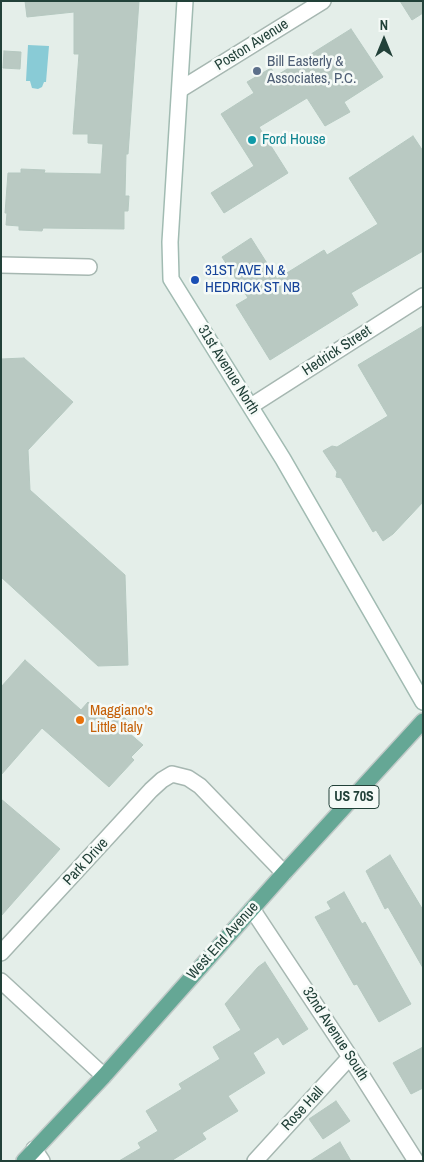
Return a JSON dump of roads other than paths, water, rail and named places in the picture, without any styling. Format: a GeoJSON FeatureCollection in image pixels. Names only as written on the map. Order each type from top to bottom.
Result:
{"type":"FeatureCollection","features":[{"type":"Feature","properties":{"kind":"main road","name":"West End Avenue"},"geometry":{"type":"LineString","coordinates":[[24,1161],[38,1155],[104,1076],[252,909],[423,721]]}},
{"type":"Feature","properties":{"kind":"street","name":"31st Avenue North"},"geometry":{"type":"LineString","coordinates":[[185,1],[170,242],[171,279],[283,459],[423,702]]}},
{"type":"Feature","properties":{"kind":"street","name":"Poston Avenue"},"geometry":{"type":"LineString","coordinates":[[180,89],[323,1]]}},
{"type":"Feature","properties":{"kind":"street"},"geometry":{"type":"LineString","coordinates":[[1,265],[89,267]]}},
{"type":"Feature","properties":{"kind":"street","name":"Hedrick Street"},"geometry":{"type":"LineString","coordinates":[[251,406],[423,296]]}},
{"type":"Feature","properties":{"kind":"street","name":"Park Drive"},"geometry":{"type":"LineString","coordinates":[[1,953],[151,790],[172,774],[188,778],[200,786],[284,873]]}},
{"type":"Feature","properties":{"kind":"street","name":"32nd Avenue South"},"geometry":{"type":"LineString","coordinates":[[252,909],[416,1161]]}},
{"type":"Feature","properties":{"kind":"street"},"geometry":{"type":"LineString","coordinates":[[1,980],[104,1076]]}},
{"type":"Feature","properties":{"kind":"street","name":"Rose Hall"},"geometry":{"type":"LineString","coordinates":[[255,1161],[350,1057]]}},
{"type":"Feature","properties":{"kind":"water"},"geometry":{"type":"Polygon","coordinates":[[[28,45],[49,46],[46,82],[38,89],[32,88],[30,81],[26,81],[28,45]]]}},
{"type":"Feature","properties":{"kind":"place","name":"Bill Easterly & Associates, P.C."},"geometry":{"type":"Point","coordinates":[257,71]}},
{"type":"Feature","properties":{"kind":"place","name":"Ford House"},"geometry":{"type":"Point","coordinates":[252,140]}},
{"type":"Feature","properties":{"kind":"place","name":"31ST AVE N & HEDRICK ST NB"},"geometry":{"type":"Point","coordinates":[195,280]}},
{"type":"Feature","properties":{"kind":"place","name":"Maggiano's Little Italy"},"geometry":{"type":"Point","coordinates":[80,720]}}]}
